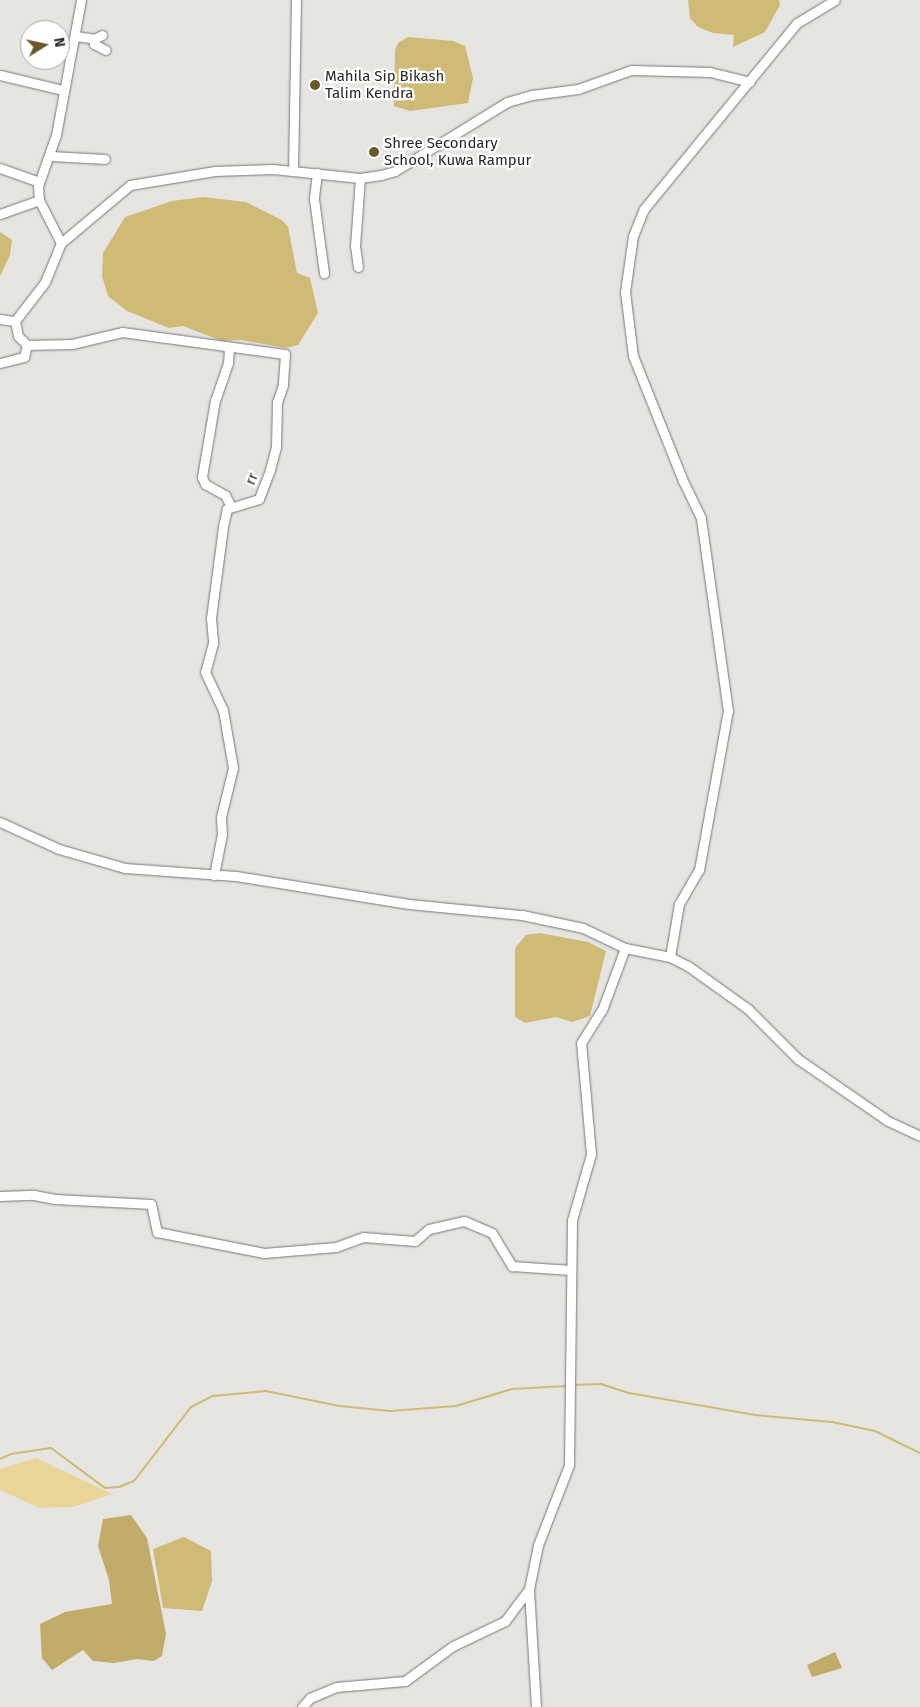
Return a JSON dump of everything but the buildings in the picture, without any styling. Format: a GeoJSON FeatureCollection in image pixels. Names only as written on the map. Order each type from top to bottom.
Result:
{"type":"FeatureCollection","features":[{"type":"Feature","properties":{"kind":"street"},"geometry":{"type":"LineString","coordinates":[[61,243],[38,200],[39,182],[51,156],[63,90],[76,36],[81,0]]}},
{"type":"Feature","properties":{"kind":"street"},"geometry":{"type":"LineString","coordinates":[[293,171],[296,0]]}},
{"type":"Feature","properties":{"kind":"street"},"geometry":{"type":"LineString","coordinates":[[670,957],[679,904],[699,870],[728,711],[701,518],[683,481],[633,356],[625,292],[634,236],[644,209],[797,23],[835,0]]}},
{"type":"Feature","properties":{"kind":"street"},"geometry":{"type":"LineString","coordinates":[[76,36],[98,37],[94,44],[106,50]]}},
{"type":"Feature","properties":{"kind":"street"},"geometry":{"type":"LineString","coordinates":[[14,321],[45,282],[61,243],[130,186],[214,171],[293,171],[360,178],[395,171],[508,102],[532,95],[578,89],[631,70],[710,72],[750,82]]}},
{"type":"Feature","properties":{"kind":"street"},"geometry":{"type":"LineString","coordinates":[[0,75],[63,90]]}},
{"type":"Feature","properties":{"kind":"street"},"geometry":{"type":"LineString","coordinates":[[51,156],[105,159]]}},
{"type":"Feature","properties":{"kind":"street"},"geometry":{"type":"LineString","coordinates":[[0,168],[39,182]]}},
{"type":"Feature","properties":{"kind":"street"},"geometry":{"type":"LineString","coordinates":[[317,174],[314,199],[324,273]]}},
{"type":"Feature","properties":{"kind":"street"},"geometry":{"type":"LineString","coordinates":[[358,267],[355,246],[360,178]]}},
{"type":"Feature","properties":{"kind":"street"},"geometry":{"type":"LineString","coordinates":[[0,214],[38,200]]}},
{"type":"Feature","properties":{"kind":"street"},"geometry":{"type":"LineString","coordinates":[[0,319],[14,321]]}},
{"type":"Feature","properties":{"kind":"street"},"geometry":{"type":"LineString","coordinates":[[0,363],[24,357],[27,345],[18,336],[14,321]]}},
{"type":"Feature","properties":{"kind":"street","name":"rr"},"geometry":{"type":"LineString","coordinates":[[27,345],[66,345],[122,332],[284,354],[283,386],[277,402],[276,447],[270,470],[259,499],[231,507]]}},
{"type":"Feature","properties":{"kind":"street"},"geometry":{"type":"LineString","coordinates":[[214,875],[222,834],[221,817],[233,768],[223,710],[205,672],[213,643],[211,618],[224,515],[231,507],[225,495],[205,484],[202,477],[216,400],[228,363],[229,349],[225,346]]}},
{"type":"Feature","properties":{"kind":"street"},"geometry":{"type":"LineString","coordinates":[[0,822],[59,849],[125,868],[214,875],[409,904],[522,916],[583,928],[625,948],[670,957],[688,966],[748,1009],[798,1059],[888,1121],[920,1136]]}},
{"type":"Feature","properties":{"kind":"street"},"geometry":{"type":"LineString","coordinates":[[536,1707],[529,1589],[538,1545],[569,1465],[572,1220],[592,1154],[581,1043],[602,1010],[625,948]]}},
{"type":"Feature","properties":{"kind":"street"},"geometry":{"type":"LineString","coordinates":[[0,1196],[34,1195],[55,1199],[151,1204],[156,1232],[264,1253],[336,1247],[364,1237],[415,1241],[429,1229],[464,1221],[492,1233],[512,1266],[571,1270]]}},
{"type":"Feature","properties":{"kind":"street"},"geometry":{"type":"LineString","coordinates":[[302,1707],[310,1698],[336,1687],[405,1680],[453,1646],[505,1622],[529,1589]]}},
{"type":"Feature","properties":{"kind":"shaded area"},"geometry":{"type":"Polygon","coordinates":[[[688,0],[779,0],[780,5],[765,32],[733,47],[734,35],[713,33],[698,27],[690,18],[688,0]]]}},
{"type":"Feature","properties":{"kind":"shaded area"},"geometry":{"type":"Polygon","coordinates":[[[408,37],[453,41],[465,46],[473,78],[468,103],[410,111],[394,106],[395,50],[398,43],[408,37]]]}},
{"type":"Feature","properties":{"kind":"shaded area"},"geometry":{"type":"Polygon","coordinates":[[[203,197],[246,202],[282,220],[288,227],[297,273],[310,278],[318,313],[298,345],[286,348],[241,340],[222,341],[183,326],[169,328],[127,311],[108,296],[102,276],[103,253],[125,217],[172,201],[203,197]]]}},
{"type":"Feature","properties":{"kind":"shaded area"},"geometry":{"type":"Polygon","coordinates":[[[0,232],[12,240],[10,255],[0,276],[0,232]]]}},
{"type":"Feature","properties":{"kind":"shaded area"},"geometry":{"type":"Polygon","coordinates":[[[540,933],[588,942],[606,951],[590,1016],[572,1022],[556,1017],[525,1023],[515,1017],[515,948],[526,935],[540,933]]]}},
{"type":"Feature","properties":{"kind":"shaded area"},"geometry":{"type":"Polygon","coordinates":[[[36,1458],[112,1494],[73,1507],[40,1508],[0,1490],[0,1469],[36,1458]]]}},
{"type":"Feature","properties":{"kind":"shaded area"},"geometry":{"type":"Polygon","coordinates":[[[131,1515],[147,1538],[166,1634],[162,1656],[154,1661],[137,1659],[114,1663],[93,1661],[83,1650],[52,1670],[42,1658],[40,1624],[65,1612],[112,1604],[109,1580],[98,1546],[103,1519],[131,1515]]]}},
{"type":"Feature","properties":{"kind":"shaded area"},"geometry":{"type":"Polygon","coordinates":[[[184,1537],[211,1551],[212,1581],[202,1611],[163,1608],[153,1549],[184,1537]]]}},
{"type":"Feature","properties":{"kind":"shaded area"},"geometry":{"type":"Polygon","coordinates":[[[835,1652],[842,1668],[812,1677],[807,1665],[835,1652]]]}},
{"type":"Feature","properties":{"kind":"waterway"},"geometry":{"type":"LineString","coordinates":[[574,1385],[601,1384],[629,1393],[755,1415],[832,1422],[875,1431],[920,1453]]}},
{"type":"Feature","properties":{"kind":"waterway"},"geometry":{"type":"LineString","coordinates":[[0,1459],[11,1454],[51,1448],[105,1488],[119,1487],[134,1481],[191,1407],[213,1396],[266,1391],[340,1406],[390,1411],[456,1406],[512,1389],[567,1386]]}},
{"type":"Feature","properties":{"kind":"place","name":"Mahila Sip Bikash Talim Kendra"},"geometry":{"type":"Point","coordinates":[315,85]}},
{"type":"Feature","properties":{"kind":"place","name":"Shree Secondary School, Kuwa Rampur"},"geometry":{"type":"Point","coordinates":[374,152]}}]}
